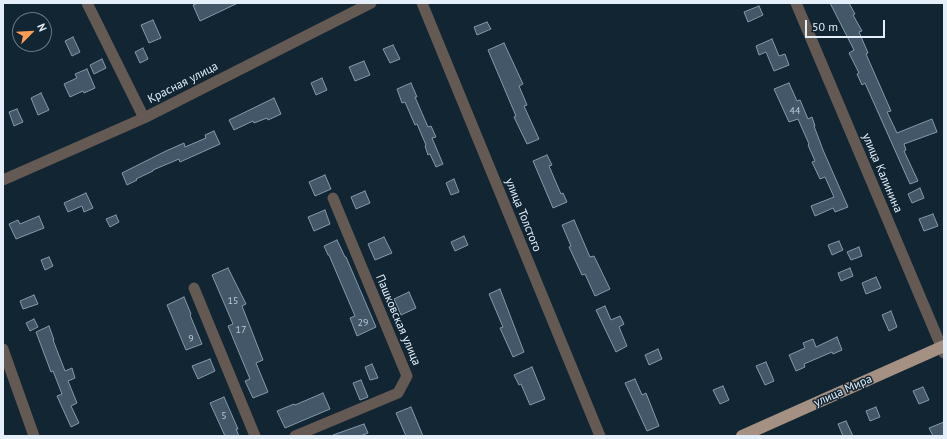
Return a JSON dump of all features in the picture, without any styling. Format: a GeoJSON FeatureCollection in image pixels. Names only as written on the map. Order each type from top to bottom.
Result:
{"type":"FeatureCollection","features":[{"type":"Feature","properties":{"kind":"main road","name":"улица Мира"},"geometry":{"type":"LineString","coordinates":[[742,436],[943,349]]}},
{"type":"Feature","properties":{"kind":"street"},"geometry":{"type":"LineString","coordinates":[[87,3],[144,118]]}},
{"type":"Feature","properties":{"kind":"street","name":"Красная улица"},"geometry":{"type":"LineString","coordinates":[[3,180],[144,118],[371,3]]}},
{"type":"Feature","properties":{"kind":"street","name":"улица Толстого"},"geometry":{"type":"LineString","coordinates":[[422,3],[600,436]]}},
{"type":"Feature","properties":{"kind":"street","name":"улица Калинина"},"geometry":{"type":"LineString","coordinates":[[796,3],[943,349]]}},
{"type":"Feature","properties":{"kind":"street","name":"Пашковская улица"},"geometry":{"type":"LineString","coordinates":[[295,436],[398,393],[407,376],[332,198]]}},
{"type":"Feature","properties":{"kind":"street"},"geometry":{"type":"LineString","coordinates":[[194,288],[255,436]]}},
{"type":"Feature","properties":{"kind":"street"},"geometry":{"type":"LineString","coordinates":[[3,349],[34,436]]}},
{"type":"Feature","properties":{"kind":"building"},"geometry":{"type":"Polygon","coordinates":[[[199,3],[238,3],[200,21],[193,5],[199,3]]]}},
{"type":"Feature","properties":{"kind":"building"},"geometry":{"type":"Polygon","coordinates":[[[830,3],[849,3],[855,14],[853,15],[862,31],[859,32],[868,53],[866,54],[891,111],[887,112],[897,133],[932,119],[937,132],[904,144],[906,150],[904,151],[918,181],[910,184],[865,83],[862,85],[857,74],[859,73],[849,53],[854,50],[830,3]]]}},
{"type":"Feature","properties":{"kind":"building"},"geometry":{"type":"Polygon","coordinates":[[[759,6],[763,15],[748,22],[744,12],[759,6]]]}},
{"type":"Feature","properties":{"kind":"building"},"geometry":{"type":"Polygon","coordinates":[[[153,20],[161,38],[149,43],[141,25],[153,20]]]}},
{"type":"Feature","properties":{"kind":"building"},"geometry":{"type":"Polygon","coordinates":[[[487,22],[491,29],[477,35],[474,27],[487,22]]]}},
{"type":"Feature","properties":{"kind":"building"},"geometry":{"type":"Polygon","coordinates":[[[73,37],[80,52],[72,56],[65,41],[73,37]]]}},
{"type":"Feature","properties":{"kind":"building"},"geometry":{"type":"Polygon","coordinates":[[[772,39],[779,56],[785,54],[789,65],[774,71],[766,52],[759,55],[756,46],[772,39]]]}},
{"type":"Feature","properties":{"kind":"building"},"geometry":{"type":"Polygon","coordinates":[[[504,43],[523,84],[519,86],[527,105],[524,106],[539,139],[527,144],[514,117],[516,116],[488,50],[504,43]]]}},
{"type":"Feature","properties":{"kind":"building"},"geometry":{"type":"Polygon","coordinates":[[[393,45],[400,59],[390,63],[383,49],[393,45]]]}},
{"type":"Feature","properties":{"kind":"building"},"geometry":{"type":"Polygon","coordinates":[[[143,48],[148,59],[140,63],[135,52],[143,48]]]}},
{"type":"Feature","properties":{"kind":"building"},"geometry":{"type":"Polygon","coordinates":[[[102,59],[106,68],[94,74],[90,65],[102,59]]]}},
{"type":"Feature","properties":{"kind":"building"},"geometry":{"type":"Polygon","coordinates":[[[364,61],[370,75],[355,81],[349,67],[364,61]]]}},
{"type":"Feature","properties":{"kind":"building"},"geometry":{"type":"Polygon","coordinates":[[[87,69],[95,88],[84,93],[83,91],[70,97],[64,84],[77,78],[75,74],[87,69]]]}},
{"type":"Feature","properties":{"kind":"building"},"geometry":{"type":"Polygon","coordinates":[[[322,78],[327,90],[316,95],[311,83],[322,78]]]}},
{"type":"Feature","properties":{"kind":"building"},"geometry":{"type":"Polygon","coordinates":[[[411,83],[417,97],[415,97],[428,127],[431,126],[436,137],[432,138],[443,164],[436,167],[430,154],[428,155],[426,145],[417,124],[415,125],[405,102],[402,103],[397,89],[411,83]]]}},
{"type":"Feature","properties":{"kind":"building"},"geometry":{"type":"Polygon","coordinates":[[[789,83],[797,101],[800,100],[808,119],[812,117],[823,150],[848,207],[835,212],[833,208],[815,216],[811,206],[834,197],[825,177],[820,179],[812,162],[815,161],[798,119],[789,122],[774,89],[789,83]]]}},
{"type":"Feature","properties":{"kind":"building"},"geometry":{"type":"Polygon","coordinates":[[[41,93],[49,110],[38,115],[31,98],[41,93]]]}},
{"type":"Feature","properties":{"kind":"building"},"geometry":{"type":"Polygon","coordinates":[[[274,98],[281,114],[268,120],[267,118],[254,123],[253,121],[234,130],[229,120],[274,98]]]}},
{"type":"Feature","properties":{"kind":"building"},"geometry":{"type":"Polygon","coordinates":[[[17,109],[23,122],[14,126],[9,112],[17,109]]]}},
{"type":"Feature","properties":{"kind":"building"},"geometry":{"type":"Polygon","coordinates":[[[214,131],[220,144],[180,162],[179,159],[153,170],[127,185],[122,173],[184,143],[185,147],[206,138],[205,135],[214,131]]]}},
{"type":"Feature","properties":{"kind":"building"},"geometry":{"type":"Polygon","coordinates":[[[547,155],[552,165],[549,166],[561,194],[563,193],[567,202],[553,208],[533,161],[547,155]]]}},
{"type":"Feature","properties":{"kind":"building"},"geometry":{"type":"Polygon","coordinates":[[[325,175],[331,189],[315,196],[309,182],[325,175]]]}},
{"type":"Feature","properties":{"kind":"building"},"geometry":{"type":"Polygon","coordinates":[[[454,179],[459,192],[451,195],[446,183],[454,179]]]}},
{"type":"Feature","properties":{"kind":"building"},"geometry":{"type":"Polygon","coordinates":[[[920,188],[924,198],[912,203],[908,194],[920,188]]]}},
{"type":"Feature","properties":{"kind":"building"},"geometry":{"type":"Polygon","coordinates":[[[365,191],[370,203],[356,209],[351,197],[365,191]]]}},
{"type":"Feature","properties":{"kind":"building"},"geometry":{"type":"Polygon","coordinates":[[[86,193],[93,208],[84,212],[82,206],[68,212],[64,203],[86,193]]]}},
{"type":"Feature","properties":{"kind":"building"},"geometry":{"type":"Polygon","coordinates":[[[325,210],[330,224],[314,231],[308,217],[325,210]]]}},
{"type":"Feature","properties":{"kind":"building"},"geometry":{"type":"Polygon","coordinates":[[[933,214],[938,226],[924,231],[919,219],[933,214]]]}},
{"type":"Feature","properties":{"kind":"building"},"geometry":{"type":"Polygon","coordinates":[[[116,215],[119,222],[110,227],[106,219],[116,215]]]}},
{"type":"Feature","properties":{"kind":"building"},"geometry":{"type":"Polygon","coordinates":[[[39,216],[44,228],[16,239],[9,224],[18,220],[20,224],[39,216]]]}},
{"type":"Feature","properties":{"kind":"building"},"geometry":{"type":"Polygon","coordinates":[[[574,220],[590,257],[594,256],[610,289],[595,296],[585,274],[582,275],[569,247],[571,246],[562,225],[574,220]]]}},
{"type":"Feature","properties":{"kind":"building"},"geometry":{"type":"Polygon","coordinates":[[[464,236],[468,245],[455,251],[451,242],[464,236]]]}},
{"type":"Feature","properties":{"kind":"building"},"geometry":{"type":"Polygon","coordinates":[[[384,237],[392,253],[375,260],[368,244],[384,237]]]}},
{"type":"Feature","properties":{"kind":"building"},"geometry":{"type":"Polygon","coordinates":[[[337,240],[346,257],[376,327],[357,336],[350,318],[355,316],[324,246],[337,240]]]}},
{"type":"Feature","properties":{"kind":"building"},"geometry":{"type":"Polygon","coordinates":[[[839,241],[843,250],[832,255],[828,245],[839,241]]]}},
{"type":"Feature","properties":{"kind":"building"},"geometry":{"type":"Polygon","coordinates":[[[859,247],[862,256],[851,260],[847,252],[859,247]]]}},
{"type":"Feature","properties":{"kind":"building"},"geometry":{"type":"Polygon","coordinates":[[[49,257],[53,266],[45,270],[41,260],[49,257]]]}},
{"type":"Feature","properties":{"kind":"building"},"geometry":{"type":"Polygon","coordinates":[[[228,268],[246,304],[242,306],[263,360],[256,363],[268,392],[253,398],[245,381],[250,379],[228,326],[233,324],[212,275],[228,268]]]}},
{"type":"Feature","properties":{"kind":"building"},"geometry":{"type":"Polygon","coordinates":[[[850,268],[853,276],[841,281],[838,273],[850,268]]]}},
{"type":"Feature","properties":{"kind":"building"},"geometry":{"type":"Polygon","coordinates":[[[876,277],[881,288],[866,294],[862,283],[876,277]]]}},
{"type":"Feature","properties":{"kind":"building"},"geometry":{"type":"Polygon","coordinates":[[[500,289],[524,352],[513,357],[500,328],[503,327],[489,294],[500,289]]]}},
{"type":"Feature","properties":{"kind":"building"},"geometry":{"type":"Polygon","coordinates":[[[409,292],[416,308],[401,315],[394,299],[409,292]]]}},
{"type":"Feature","properties":{"kind":"building"},"geometry":{"type":"Polygon","coordinates":[[[34,295],[38,304],[23,309],[20,301],[34,295]]]}},
{"type":"Feature","properties":{"kind":"building"},"geometry":{"type":"Polygon","coordinates":[[[184,297],[202,344],[186,350],[167,305],[184,297]]]}},
{"type":"Feature","properties":{"kind":"building"},"geometry":{"type":"Polygon","coordinates":[[[605,306],[611,320],[620,316],[624,324],[619,327],[627,346],[616,352],[596,310],[605,306]]]}},
{"type":"Feature","properties":{"kind":"building"},"geometry":{"type":"Polygon","coordinates":[[[891,311],[897,327],[889,331],[882,315],[891,311]]]}},
{"type":"Feature","properties":{"kind":"building"},"geometry":{"type":"Polygon","coordinates":[[[34,319],[38,327],[30,331],[26,323],[34,319]]]}},
{"type":"Feature","properties":{"kind":"building"},"geometry":{"type":"Polygon","coordinates":[[[49,326],[65,371],[72,368],[75,378],[68,381],[77,403],[71,406],[79,423],[71,427],[57,396],[62,394],[53,371],[51,372],[36,332],[49,326]]]}},
{"type":"Feature","properties":{"kind":"building"},"geometry":{"type":"Polygon","coordinates":[[[837,337],[842,350],[833,354],[832,352],[804,364],[805,367],[796,371],[789,355],[805,348],[803,343],[813,339],[816,347],[837,337]]]}},
{"type":"Feature","properties":{"kind":"building"},"geometry":{"type":"Polygon","coordinates":[[[658,349],[662,359],[649,365],[645,355],[658,349]]]}},
{"type":"Feature","properties":{"kind":"building"},"geometry":{"type":"Polygon","coordinates":[[[210,359],[215,371],[198,379],[192,366],[210,359]]]}},
{"type":"Feature","properties":{"kind":"building"},"geometry":{"type":"Polygon","coordinates":[[[766,362],[774,381],[765,385],[756,366],[766,362]]]}},
{"type":"Feature","properties":{"kind":"building"},"geometry":{"type":"Polygon","coordinates":[[[372,364],[378,378],[370,380],[365,367],[372,364]]]}},
{"type":"Feature","properties":{"kind":"building"},"geometry":{"type":"Polygon","coordinates":[[[532,367],[545,399],[530,405],[521,384],[519,385],[514,375],[532,367]]]}},
{"type":"Feature","properties":{"kind":"building"},"geometry":{"type":"Polygon","coordinates":[[[635,379],[642,395],[646,393],[659,426],[647,431],[625,383],[635,379]]]}},
{"type":"Feature","properties":{"kind":"building"},"geometry":{"type":"Polygon","coordinates":[[[361,380],[368,397],[360,400],[353,383],[361,380]]]}},
{"type":"Feature","properties":{"kind":"building"},"geometry":{"type":"Polygon","coordinates":[[[723,386],[729,400],[720,404],[713,390],[723,386]]]}},
{"type":"Feature","properties":{"kind":"building"},"geometry":{"type":"Polygon","coordinates":[[[923,387],[929,400],[919,404],[913,391],[923,387]]]}},
{"type":"Feature","properties":{"kind":"building"},"geometry":{"type":"Polygon","coordinates":[[[323,393],[330,409],[285,428],[277,411],[323,393]]]}},
{"type":"Feature","properties":{"kind":"building"},"geometry":{"type":"Polygon","coordinates":[[[224,397],[238,429],[236,429],[239,436],[225,436],[210,403],[224,397]]]}},
{"type":"Feature","properties":{"kind":"building"},"geometry":{"type":"Polygon","coordinates":[[[411,407],[423,436],[406,436],[396,413],[411,407]]]}},
{"type":"Feature","properties":{"kind":"building"},"geometry":{"type":"Polygon","coordinates":[[[876,407],[880,417],[870,421],[866,411],[876,407]]]}},
{"type":"Feature","properties":{"kind":"building"},"geometry":{"type":"Polygon","coordinates":[[[846,421],[853,436],[843,436],[838,424],[846,421]]]}},
{"type":"Feature","properties":{"kind":"building"},"geometry":{"type":"Polygon","coordinates":[[[944,422],[944,436],[933,436],[929,428],[944,422]]]}},
{"type":"Feature","properties":{"kind":"building"},"geometry":{"type":"Polygon","coordinates":[[[364,424],[368,433],[360,436],[333,436],[333,435],[364,424]]]}}]}
